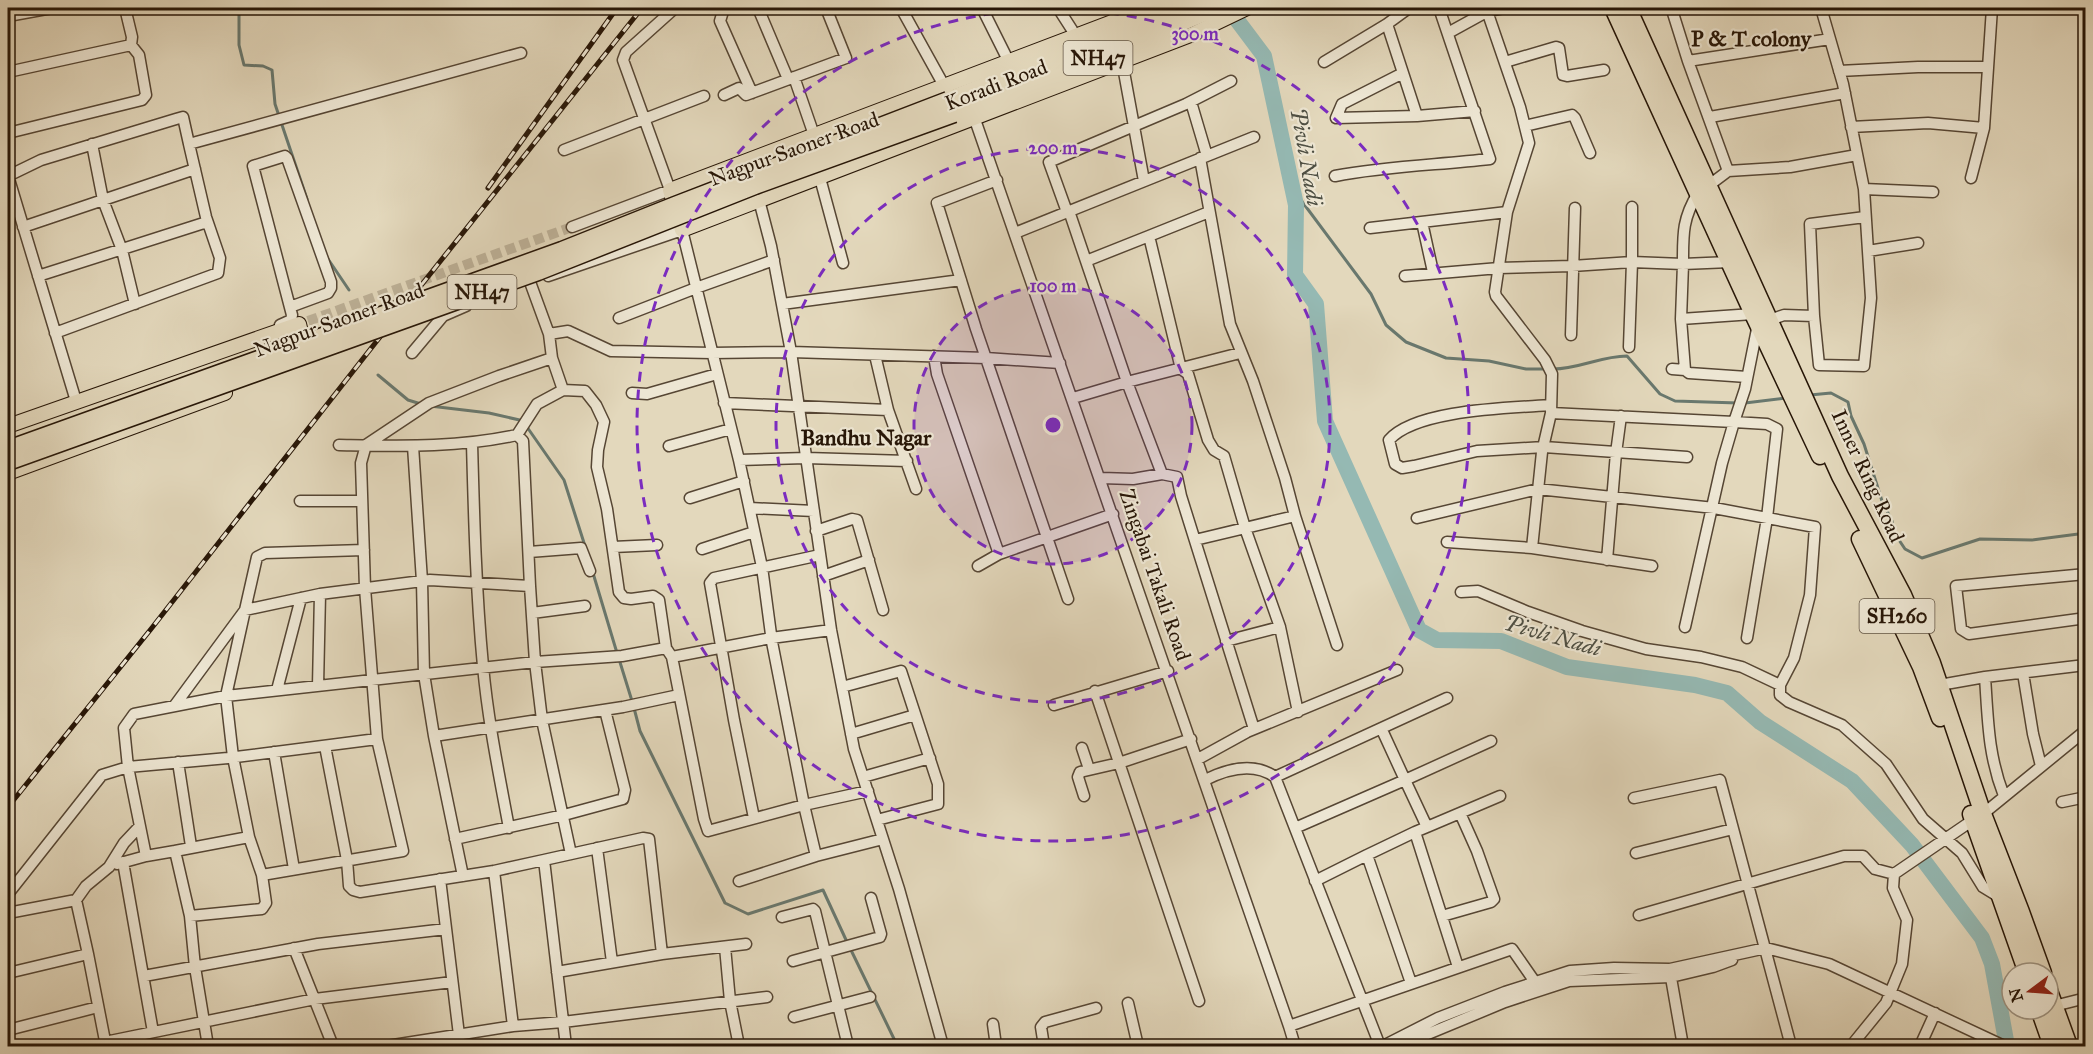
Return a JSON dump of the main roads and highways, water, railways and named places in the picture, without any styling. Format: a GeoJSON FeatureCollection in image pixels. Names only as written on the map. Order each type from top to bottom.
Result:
{"type":"FeatureCollection","features":[{"type":"Feature","properties":{"kind":"highway","name":"NH47"},"geometry":{"type":"LineString","coordinates":[[971,99],[1182,8]]}},
{"type":"Feature","properties":{"kind":"highway","name":"NH47"},"geometry":{"type":"LineString","coordinates":[[971,99],[1111,53],[1216,8]]}},
{"type":"Feature","properties":{"kind":"highway","name":"Inner Ring Road"},"geometry":{"type":"LineString","coordinates":[[1613,8],[1703,190],[1730,262],[1799,391],[1886,567],[1903,595],[1932,663],[1934,686]]}},
{"type":"Feature","properties":{"kind":"highway","name":"Inner Ring Road"},"geometry":{"type":"LineString","coordinates":[[1628,8],[1703,190],[1760,319]]}},
{"type":"Feature","properties":{"kind":"highway","name":"Koradi Road"},"geometry":{"type":"LineString","coordinates":[[949,100],[971,99]]}},
{"type":"Feature","properties":{"kind":"highway","name":"Nagpur Saoner Road"},"geometry":{"type":"LineString","coordinates":[[8,449],[562,250],[949,100]]}},
{"type":"Feature","properties":{"kind":"highway","name":"Nagpur Saoner Road"},"geometry":{"type":"LineString","coordinates":[[8,462],[526,276],[755,186],[949,100]]}},
{"type":"Feature","properties":{"kind":"highway","name":"Inner Ring Road"},"geometry":{"type":"LineString","coordinates":[[1799,391],[1802,419],[1898,619],[1934,686],[2023,961]]}},
{"type":"Feature","properties":{"kind":"highway","name":"Inner Ring Road"},"geometry":{"type":"LineString","coordinates":[[1978,817],[2021,912],[2039,961]]}},
{"type":"Feature","properties":{"kind":"highway"},"geometry":{"type":"LineString","coordinates":[[2049,1021],[2052,1047]]}},
{"type":"Feature","properties":{"kind":"highway"},"geometry":{"type":"LineString","coordinates":[[2055,1021],[2070,1047]]}},
{"type":"Feature","properties":{"kind":"main road"},"geometry":{"type":"LineString","coordinates":[[949,100],[971,99],[1009,62],[1149,8]]}},
{"type":"Feature","properties":{"kind":"main road","name":"Koradi Road"},"geometry":{"type":"LineString","coordinates":[[949,100],[814,135],[670,190],[682,230],[820,178],[971,99],[1117,62],[1193,34],[1248,8]]}},
{"type":"Feature","properties":{"kind":"main road"},"geometry":{"type":"LineString","coordinates":[[8,426],[304,323],[308,359],[305,363],[8,473]]}},
{"type":"Feature","properties":{"kind":"waterway"},"geometry":{"type":"LineString","coordinates":[[239,8],[239,45],[244,65],[263,66],[272,70],[275,104],[279,116]]}},
{"type":"Feature","properties":{"kind":"waterway","name":"Pivli Nadi"},"geometry":{"type":"LineString","coordinates":[[1228,8],[1264,56],[1296,205],[1295,275],[1316,304],[1325,421],[1419,630],[1437,640],[1501,641],[1567,667],[1695,685],[1727,693],[1760,722],[1852,781],[1912,845],[1982,938],[1992,964],[2007,1046]]}},
{"type":"Feature","properties":{"kind":"waterway"},"geometry":{"type":"LineString","coordinates":[[281,122],[307,199]]}},
{"type":"Feature","properties":{"kind":"waterway"},"geometry":{"type":"LineString","coordinates":[[1292,188],[1371,294],[1386,325],[1406,342],[1446,358],[1489,361],[1526,369],[1546,369]]}},
{"type":"Feature","properties":{"kind":"waterway"},"geometry":{"type":"LineString","coordinates":[[326,256],[349,290]]}},
{"type":"Feature","properties":{"kind":"waterway"},"geometry":{"type":"LineString","coordinates":[[1553,369],[1627,356],[1660,394],[1675,401],[1738,403]]}},
{"type":"Feature","properties":{"kind":"waterway"},"geometry":{"type":"LineString","coordinates":[[378,375],[408,400],[421,404]]}},
{"type":"Feature","properties":{"kind":"waterway"},"geometry":{"type":"LineString","coordinates":[[1810,395],[1831,393],[1848,402],[1882,501],[1892,521],[1893,531],[1905,549],[1922,558],[1980,539],[2032,540],[2086,533]]}},
{"type":"Feature","properties":{"kind":"waterway"},"geometry":{"type":"LineString","coordinates":[[1745,403],[1786,398]]}},
{"type":"Feature","properties":{"kind":"waterway"},"geometry":{"type":"LineString","coordinates":[[430,406],[489,413],[524,421]]}},
{"type":"Feature","properties":{"kind":"waterway"},"geometry":{"type":"LineString","coordinates":[[527,427],[564,480],[585,546]]}},
{"type":"Feature","properties":{"kind":"waterway"},"geometry":{"type":"LineString","coordinates":[[593,573],[617,653]]}},
{"type":"Feature","properties":{"kind":"waterway"},"geometry":{"type":"LineString","coordinates":[[619,659],[632,701]]}},
{"type":"Feature","properties":{"kind":"waterway"},"geometry":{"type":"LineString","coordinates":[[634,708],[640,731],[725,903],[748,914],[823,890],[847,942]]}},
{"type":"Feature","properties":{"kind":"waterway"},"geometry":{"type":"LineString","coordinates":[[850,948],[897,1045]]}},
{"type":"Feature","properties":{"kind":"tunnel"},"geometry":{"type":"LineString","coordinates":[[308,321],[572,227]]}},
{"type":"Feature","properties":{"kind":"railway"},"geometry":{"type":"LineString","coordinates":[[488,188],[617,8]]}},
{"type":"Feature","properties":{"kind":"railway"},"geometry":{"type":"LineString","coordinates":[[8,807],[642,8]]}},
{"type":"Feature","properties":{"kind":"district","name":"P & T colony"},"geometry":{"type":"Point","coordinates":[1751,38]}},
{"type":"Feature","properties":{"kind":"district","name":"Bandhu Nagar"},"geometry":{"type":"Point","coordinates":[866,437]}}]}
